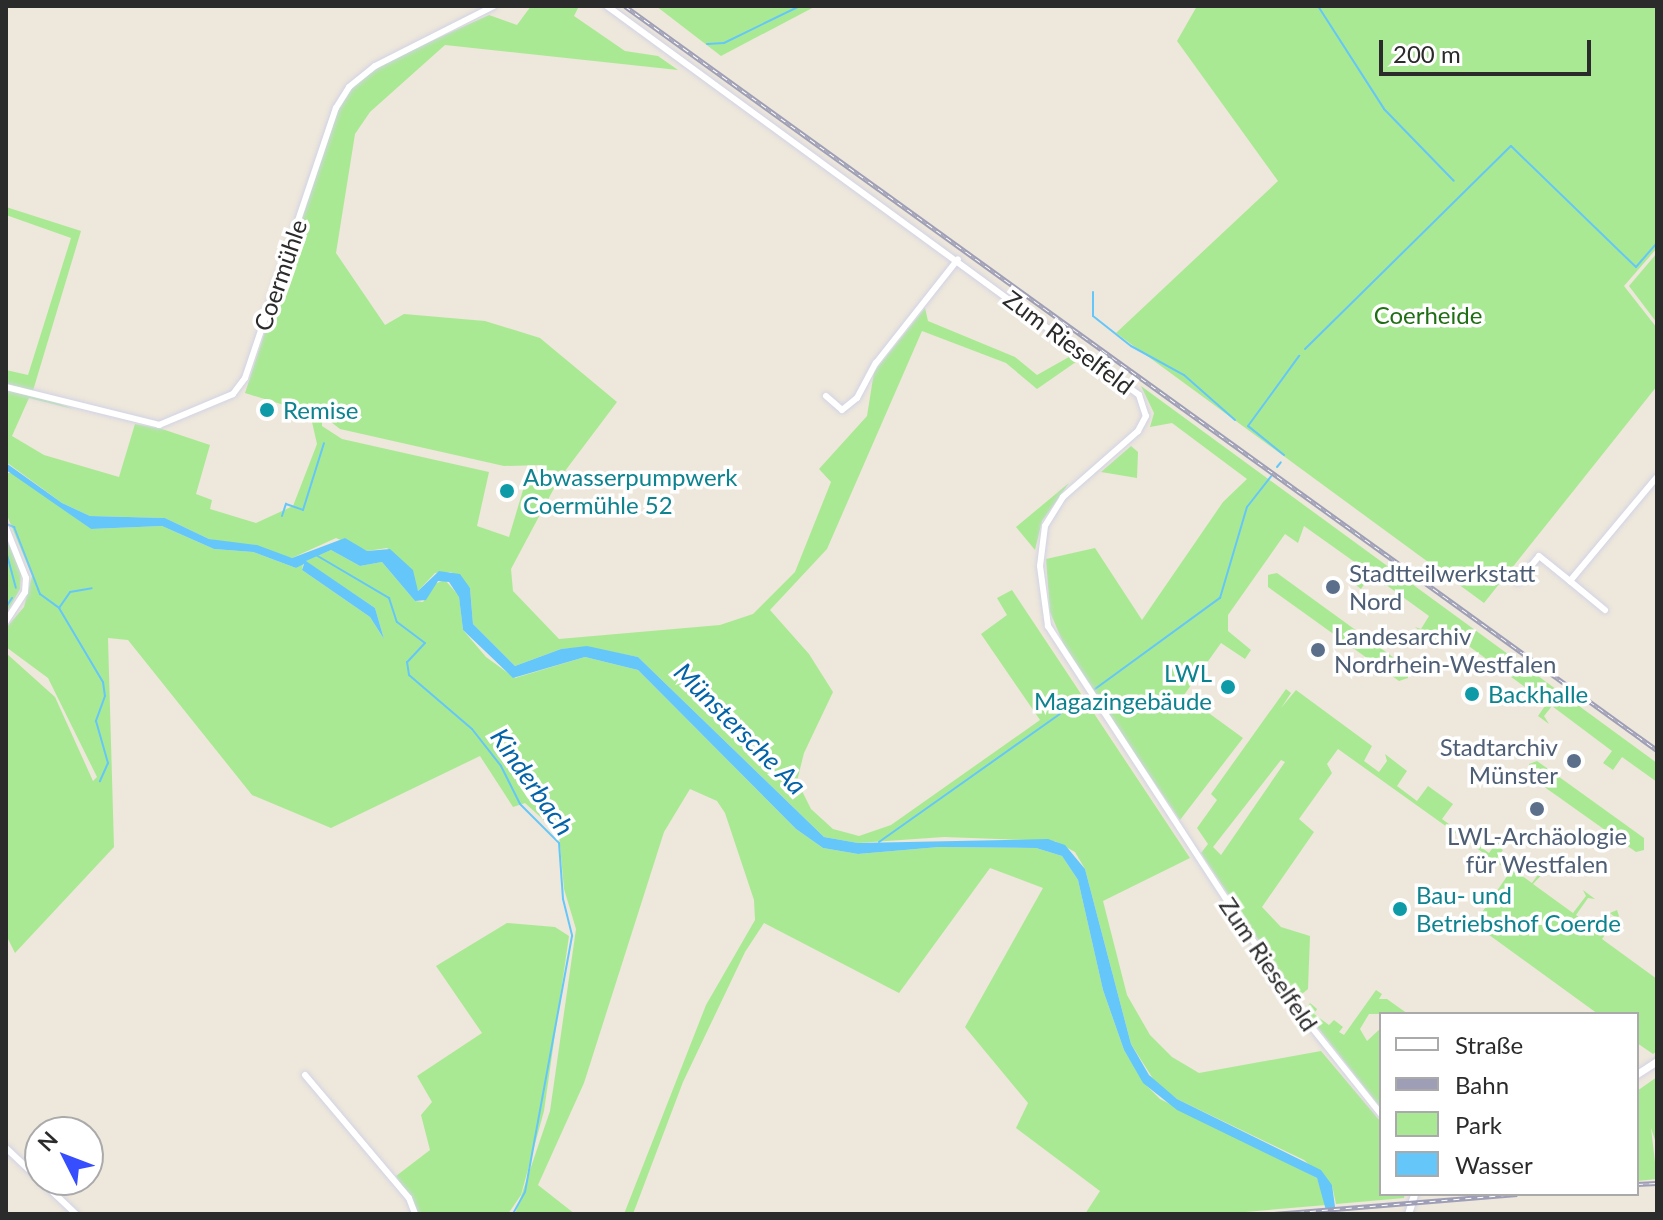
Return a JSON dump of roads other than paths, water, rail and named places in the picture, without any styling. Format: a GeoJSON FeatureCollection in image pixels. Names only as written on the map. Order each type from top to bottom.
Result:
{"type":"FeatureCollection","features":[{"type":"Feature","properties":{"kind":"street","name":"Coermühle"},"geometry":{"type":"LineString","coordinates":[[6,387],[159,425],[233,394],[245,378],[336,108],[349,87],[375,66],[494,6]]}},
{"type":"Feature","properties":{"kind":"street","name":"Zum Rieselfeld"},"geometry":{"type":"LineString","coordinates":[[607,6],[1107,367],[1144,402],[1146,416],[1138,431],[1063,497],[1045,526],[1040,566],[1048,626],[1298,1010],[1379,1111]]}},
{"type":"Feature","properties":{"kind":"street"},"geometry":{"type":"LineString","coordinates":[[826,396],[842,410],[857,398],[876,363],[958,259]]}},
{"type":"Feature","properties":{"kind":"street"},"geometry":{"type":"LineString","coordinates":[[1570,581],[1657,477]]}},
{"type":"Feature","properties":{"kind":"street"},"geometry":{"type":"LineString","coordinates":[[6,530],[26,578],[25,592],[6,621]]}},
{"type":"Feature","properties":{"kind":"street"},"geometry":{"type":"LineString","coordinates":[[1518,582],[1539,556],[1605,610]]}},
{"type":"Feature","properties":{"kind":"street"},"geometry":{"type":"LineString","coordinates":[[1639,1073],[1657,1061]]}},
{"type":"Feature","properties":{"kind":"street"},"geometry":{"type":"LineString","coordinates":[[305,1075],[409,1198],[415,1214]]}},
{"type":"Feature","properties":{"kind":"street"},"geometry":{"type":"LineString","coordinates":[[6,1148],[24,1165]]}},
{"type":"Feature","properties":{"kind":"street"},"geometry":{"type":"LineString","coordinates":[[57,1196],[76,1214]]}},
{"type":"Feature","properties":{"kind":"water"},"geometry":{"type":"Polygon","coordinates":[[[6,463],[62,503],[90,516],[165,518],[209,539],[257,545],[292,558],[345,538],[367,551],[390,549],[413,570],[418,591],[439,571],[460,574],[470,588],[473,624],[515,666],[561,649],[587,646],[638,657],[824,837],[858,843],[1048,839],[1065,845],[1085,869],[1131,1044],[1149,1075],[1177,1099],[1321,1170],[1332,1185],[1336,1214],[1327,1214],[1317,1178],[1177,1110],[1143,1083],[1124,1050],[1103,990],[1078,880],[1062,856],[1036,848],[939,847],[858,854],[823,848],[796,829],[638,670],[585,657],[513,678],[463,630],[459,597],[449,582],[438,581],[426,600],[415,601],[382,562],[360,566],[331,550],[306,561],[375,608],[384,639],[370,617],[302,570],[304,564],[296,568],[253,552],[214,549],[162,526],[91,529],[6,470],[6,463]]]}},
{"type":"Feature","properties":{"kind":"waterway"},"geometry":{"type":"LineString","coordinates":[[707,44],[724,43],[800,6]]}},
{"type":"Feature","properties":{"kind":"waterway"},"geometry":{"type":"LineString","coordinates":[[1318,6],[1384,109],[1454,181]]}},
{"type":"Feature","properties":{"kind":"waterway"},"geometry":{"type":"LineString","coordinates":[[1305,349],[1511,146],[1636,267],[1657,243]]}},
{"type":"Feature","properties":{"kind":"waterway"},"geometry":{"type":"LineString","coordinates":[[1093,292],[1093,316],[1131,346],[1184,375],[1235,420]]}},
{"type":"Feature","properties":{"kind":"waterway"},"geometry":{"type":"LineString","coordinates":[[1284,455],[1248,426],[1299,356]]}},
{"type":"Feature","properties":{"kind":"waterway"},"geometry":{"type":"LineString","coordinates":[[282,516],[286,504],[303,510],[324,443]]}},
{"type":"Feature","properties":{"kind":"waterway"},"geometry":{"type":"LineString","coordinates":[[1277,467],[1281,462]]}},
{"type":"Feature","properties":{"kind":"waterway"},"geometry":{"type":"LineString","coordinates":[[1095,689],[1220,598],[1247,507],[1271,476]]}},
{"type":"Feature","properties":{"kind":"waterway"},"geometry":{"type":"LineString","coordinates":[[6,524],[14,527],[40,594],[59,608],[103,682],[105,696],[96,721],[108,763],[100,781]]}},
{"type":"Feature","properties":{"kind":"waterway"},"geometry":{"type":"LineString","coordinates":[[6,551],[16,588]]}},
{"type":"Feature","properties":{"kind":"waterway","name":"Kinderbach"},"geometry":{"type":"LineString","coordinates":[[316,555],[389,598],[397,622],[425,643],[407,662],[409,675],[472,729],[501,766],[520,804],[559,843],[563,899],[572,936],[525,1192],[513,1214]]}},
{"type":"Feature","properties":{"kind":"waterway"},"geometry":{"type":"LineString","coordinates":[[59,608],[70,592],[92,588]]}},
{"type":"Feature","properties":{"kind":"waterway"},"geometry":{"type":"LineString","coordinates":[[6,607],[12,598]]}},
{"type":"Feature","properties":{"kind":"waterway"},"geometry":{"type":"LineString","coordinates":[[1071,706],[1083,698]]}},
{"type":"Feature","properties":{"kind":"waterway"},"geometry":{"type":"LineString","coordinates":[[879,842],[1060,714]]}},
{"type":"Feature","properties":{"kind":"railway"},"geometry":{"type":"LineString","coordinates":[[625,6],[1657,750]]}},
{"type":"Feature","properties":{"kind":"railway"},"geometry":{"type":"LineString","coordinates":[[1639,1184],[1657,1183]]}},
{"type":"Feature","properties":{"kind":"railway"},"geometry":{"type":"LineString","coordinates":[[1274,1214],[1493,1196]]}},
{"type":"Feature","properties":{"kind":"place","name":"Remise"},"geometry":{"type":"Point","coordinates":[267,410]}},
{"type":"Feature","properties":{"kind":"place","name":"Abwasserpumpwerk Coermühle 52"},"geometry":{"type":"Point","coordinates":[507,491]}},
{"type":"Feature","properties":{"kind":"place","name":"Stadtteilwerkstatt Nord"},"geometry":{"type":"Point","coordinates":[1333,587]}},
{"type":"Feature","properties":{"kind":"place","name":"Landesarchiv Nordrhein-Westfalen"},"geometry":{"type":"Point","coordinates":[1318,650]}},
{"type":"Feature","properties":{"kind":"place","name":"LWL Magazingebäude"},"geometry":{"type":"Point","coordinates":[1228,687]}},
{"type":"Feature","properties":{"kind":"place","name":"Backhalle"},"geometry":{"type":"Point","coordinates":[1472,694]}},
{"type":"Feature","properties":{"kind":"place","name":"Stadtarchiv Münster"},"geometry":{"type":"Point","coordinates":[1574,761]}},
{"type":"Feature","properties":{"kind":"place","name":"LWL-Archäologie für Westfalen"},"geometry":{"type":"Point","coordinates":[1537,809]}},
{"type":"Feature","properties":{"kind":"place","name":"Bau- und Betriebshof Coerde"},"geometry":{"type":"Point","coordinates":[1400,909]}},
{"type":"Feature","properties":{"kind":"park label","name":"Coerheide"},"geometry":{"type":"Point","coordinates":[1428,315]}},
{"type":"Feature","properties":{"kind":"water label","name":"Münstersche Aa"},"geometry":{"type":"Point","coordinates":[740,729]}}]}
